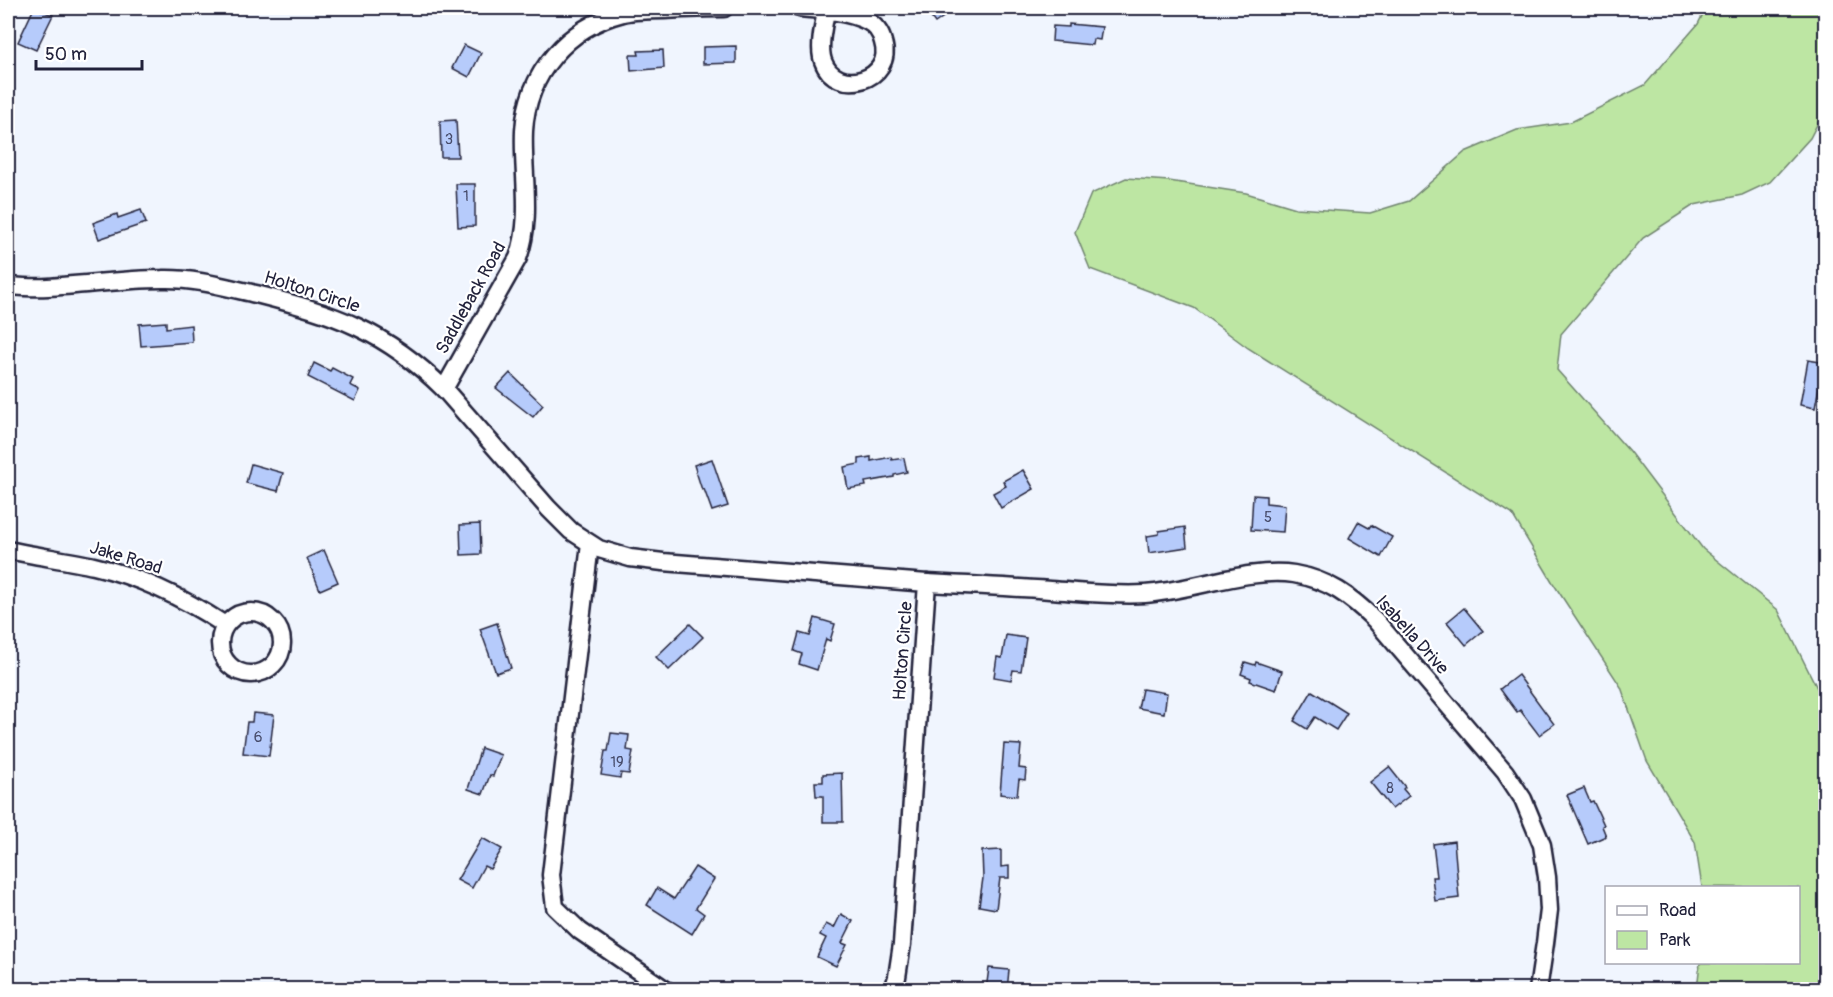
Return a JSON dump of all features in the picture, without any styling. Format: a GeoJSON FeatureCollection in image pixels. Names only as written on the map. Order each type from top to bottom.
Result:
{"type":"FeatureCollection","features":[{"type":"Feature","properties":{"kind":"street","name":"Saddleback Road"},"geometry":{"type":"LineString","coordinates":[[444,389],[518,258],[524,242],[526,208],[524,130],[527,108],[542,70],[571,38],[602,19],[625,12],[724,8]]}},
{"type":"Feature","properties":{"kind":"street"},"geometry":{"type":"LineString","coordinates":[[799,8],[826,10],[867,21],[875,27],[882,36],[885,46],[880,67],[873,75],[864,80],[844,81],[828,69],[821,50],[826,10]]}},
{"type":"Feature","properties":{"kind":"street","name":"Holton Circle"},"geometry":{"type":"LineString","coordinates":[[8,286],[46,287],[163,279],[197,281],[326,313],[357,326],[400,351],[426,372],[444,389],[548,508],[571,531],[590,544],[614,554],[663,562],[927,583],[902,944],[893,990]]}},
{"type":"Feature","properties":{"kind":"street"},"geometry":{"type":"LineString","coordinates":[[590,544],[551,875],[555,907],[580,931],[666,990]]}},
{"type":"Feature","properties":{"kind":"street","name":"Jake Road"},"geometry":{"type":"LineString","coordinates":[[8,550],[96,566],[150,583],[191,603],[225,625]]}},
{"type":"Feature","properties":{"kind":"street","name":"Isabella Drive"},"geometry":{"type":"LineString","coordinates":[[927,583],[1108,594],[1144,594],[1177,591],[1257,574],[1290,574],[1323,582],[1352,598],[1376,620],[1505,772],[1523,800],[1542,845],[1547,877],[1549,910],[1538,990]]}},
{"type":"Feature","properties":{"kind":"green space"},"geometry":{"type":"Polygon","coordinates":[[[1706,8],[1825,8],[1825,109],[1810,138],[1770,182],[1742,195],[1694,205],[1643,238],[1561,334],[1557,370],[1629,451],[1703,549],[1778,610],[1825,704],[1825,989],[1697,989],[1700,964],[1800,964],[1800,886],[1702,886],[1695,842],[1647,761],[1621,687],[1553,583],[1512,514],[1248,348],[1194,308],[1090,269],[1075,232],[1091,194],[1126,178],[1169,181],[1246,193],[1296,208],[1370,213],[1409,201],[1465,152],[1517,130],[1571,122],[1645,85],[1698,24],[1706,8]]]}},
{"type":"Feature","properties":{"kind":"building"},"geometry":{"type":"Polygon","coordinates":[[[34,8],[53,15],[36,50],[18,42],[34,8]]]}},
{"type":"Feature","properties":{"kind":"building"},"geometry":{"type":"Polygon","coordinates":[[[924,8],[956,8],[935,23],[924,8]]]}},
{"type":"Feature","properties":{"kind":"building"},"geometry":{"type":"Polygon","coordinates":[[[1069,24],[1102,27],[1100,40],[1093,39],[1092,45],[1052,41],[1053,26],[1069,27],[1069,24]]]}},
{"type":"Feature","properties":{"kind":"building"},"geometry":{"type":"Polygon","coordinates":[[[464,45],[481,53],[469,77],[452,68],[464,45]]]}},
{"type":"Feature","properties":{"kind":"building"},"geometry":{"type":"Polygon","coordinates":[[[736,46],[736,63],[703,64],[703,47],[736,46]]]}},
{"type":"Feature","properties":{"kind":"building"},"geometry":{"type":"Polygon","coordinates":[[[663,50],[664,68],[631,71],[630,55],[639,55],[638,51],[663,50]]]}},
{"type":"Feature","properties":{"kind":"building"},"geometry":{"type":"Polygon","coordinates":[[[456,120],[458,157],[441,157],[440,121],[456,120]]]}},
{"type":"Feature","properties":{"kind":"building"},"geometry":{"type":"Polygon","coordinates":[[[456,184],[475,184],[475,226],[458,227],[456,184]]]}},
{"type":"Feature","properties":{"kind":"building"},"geometry":{"type":"Polygon","coordinates":[[[141,210],[146,223],[99,239],[93,223],[117,214],[118,218],[141,210]]]}},
{"type":"Feature","properties":{"kind":"building"},"geometry":{"type":"Polygon","coordinates":[[[166,322],[166,328],[191,325],[192,342],[141,346],[139,324],[166,322]]]}},
{"type":"Feature","properties":{"kind":"building"},"geometry":{"type":"Polygon","coordinates":[[[1808,360],[1826,363],[1826,388],[1819,387],[1815,408],[1800,405],[1808,360]]]}},
{"type":"Feature","properties":{"kind":"building"},"geometry":{"type":"Polygon","coordinates":[[[314,363],[330,371],[332,368],[353,379],[350,385],[360,390],[355,401],[308,377],[314,363]]]}},
{"type":"Feature","properties":{"kind":"building"},"geometry":{"type":"Polygon","coordinates":[[[510,373],[543,405],[533,417],[496,388],[510,373]]]}},
{"type":"Feature","properties":{"kind":"building"},"geometry":{"type":"Polygon","coordinates":[[[871,457],[871,461],[891,457],[892,460],[904,458],[907,472],[894,475],[894,477],[865,482],[866,486],[848,489],[844,467],[859,464],[859,459],[871,457]]]}},
{"type":"Feature","properties":{"kind":"building"},"geometry":{"type":"Polygon","coordinates":[[[712,459],[728,506],[712,511],[694,465],[712,459]]]}},
{"type":"Feature","properties":{"kind":"building"},"geometry":{"type":"Polygon","coordinates":[[[251,464],[283,473],[278,491],[246,483],[251,464]]]}},
{"type":"Feature","properties":{"kind":"building"},"geometry":{"type":"Polygon","coordinates":[[[1023,470],[1034,489],[1001,508],[993,493],[1006,486],[1003,481],[1023,470]]]}},
{"type":"Feature","properties":{"kind":"building"},"geometry":{"type":"Polygon","coordinates":[[[1253,495],[1266,496],[1266,503],[1285,505],[1283,532],[1251,530],[1253,495]]]}},
{"type":"Feature","properties":{"kind":"building"},"geometry":{"type":"Polygon","coordinates":[[[1358,522],[1369,528],[1371,525],[1392,537],[1381,557],[1349,538],[1358,522]]]}},
{"type":"Feature","properties":{"kind":"building"},"geometry":{"type":"Polygon","coordinates":[[[480,524],[481,554],[461,555],[460,525],[480,524]]]}},
{"type":"Feature","properties":{"kind":"building"},"geometry":{"type":"Polygon","coordinates":[[[1185,527],[1187,547],[1149,553],[1147,536],[1159,534],[1159,531],[1185,527]]]}},
{"type":"Feature","properties":{"kind":"building"},"geometry":{"type":"Polygon","coordinates":[[[324,550],[338,582],[320,590],[307,558],[324,550]]]}},
{"type":"Feature","properties":{"kind":"building"},"geometry":{"type":"Polygon","coordinates":[[[1464,608],[1483,631],[1466,645],[1447,622],[1464,608]]]}},
{"type":"Feature","properties":{"kind":"building"},"geometry":{"type":"Polygon","coordinates":[[[815,618],[835,624],[830,641],[826,639],[817,670],[799,664],[802,654],[794,651],[799,633],[810,636],[815,618]]]}},
{"type":"Feature","properties":{"kind":"building"},"geometry":{"type":"Polygon","coordinates":[[[497,623],[511,668],[496,673],[480,629],[497,623]]]}},
{"type":"Feature","properties":{"kind":"building"},"geometry":{"type":"Polygon","coordinates":[[[690,624],[703,637],[669,670],[656,657],[690,624]]]}},
{"type":"Feature","properties":{"kind":"building"},"geometry":{"type":"Polygon","coordinates":[[[1006,635],[1026,638],[1021,671],[1013,670],[1011,680],[994,677],[997,657],[1002,658],[1006,635]]]}},
{"type":"Feature","properties":{"kind":"building"},"geometry":{"type":"Polygon","coordinates":[[[1245,662],[1255,665],[1256,662],[1282,671],[1276,690],[1250,681],[1251,678],[1241,674],[1245,662]]]}},
{"type":"Feature","properties":{"kind":"building"},"geometry":{"type":"Polygon","coordinates":[[[1518,675],[1554,724],[1539,735],[1520,710],[1517,712],[1500,689],[1518,675]]]}},
{"type":"Feature","properties":{"kind":"building"},"geometry":{"type":"Polygon","coordinates":[[[1142,689],[1167,693],[1164,713],[1138,708],[1142,689]]]}},
{"type":"Feature","properties":{"kind":"building"},"geometry":{"type":"Polygon","coordinates":[[[1312,691],[1347,713],[1336,730],[1315,717],[1307,729],[1294,721],[1312,691]]]}},
{"type":"Feature","properties":{"kind":"building"},"geometry":{"type":"Polygon","coordinates":[[[253,713],[274,715],[269,756],[243,753],[247,722],[252,722],[253,713]]]}},
{"type":"Feature","properties":{"kind":"building"},"geometry":{"type":"Polygon","coordinates":[[[611,733],[629,735],[627,750],[633,751],[629,774],[621,773],[620,778],[601,775],[611,733]]]}},
{"type":"Feature","properties":{"kind":"building"},"geometry":{"type":"Polygon","coordinates":[[[1004,744],[1021,745],[1019,768],[1026,769],[1025,780],[1019,779],[1017,796],[1000,794],[1004,744]]]}},
{"type":"Feature","properties":{"kind":"building"},"geometry":{"type":"Polygon","coordinates":[[[481,748],[501,755],[483,794],[468,789],[481,748]]]}},
{"type":"Feature","properties":{"kind":"building"},"geometry":{"type":"Polygon","coordinates":[[[1389,767],[1405,787],[1403,789],[1409,796],[1392,809],[1370,782],[1389,767]]]}},
{"type":"Feature","properties":{"kind":"building"},"geometry":{"type":"Polygon","coordinates":[[[842,773],[843,822],[823,822],[823,796],[816,796],[815,782],[823,782],[823,774],[842,773]]]}},
{"type":"Feature","properties":{"kind":"building"},"geometry":{"type":"Polygon","coordinates":[[[1584,788],[1604,825],[1602,826],[1606,836],[1588,844],[1567,795],[1584,788]]]}},
{"type":"Feature","properties":{"kind":"building"},"geometry":{"type":"Polygon","coordinates":[[[482,838],[502,849],[490,869],[484,866],[472,888],[457,880],[482,838]]]}},
{"type":"Feature","properties":{"kind":"building"},"geometry":{"type":"Polygon","coordinates":[[[1454,841],[1459,898],[1435,901],[1432,877],[1437,877],[1433,844],[1454,841]]]}},
{"type":"Feature","properties":{"kind":"building"},"geometry":{"type":"Polygon","coordinates":[[[1001,850],[1001,867],[1009,866],[1009,878],[1000,878],[996,909],[979,906],[983,878],[982,851],[1001,850]]]}},
{"type":"Feature","properties":{"kind":"building"},"geometry":{"type":"Polygon","coordinates":[[[695,867],[714,879],[696,908],[704,914],[692,934],[647,905],[657,888],[674,899],[695,867]]]}},
{"type":"Feature","properties":{"kind":"building"},"geometry":{"type":"Polygon","coordinates":[[[841,914],[853,921],[842,943],[847,945],[836,966],[817,957],[826,938],[820,935],[826,924],[834,928],[841,914]]]}},
{"type":"Feature","properties":{"kind":"building"},"geometry":{"type":"Polygon","coordinates":[[[989,968],[1009,970],[1007,990],[986,990],[989,968]]]}}]}
